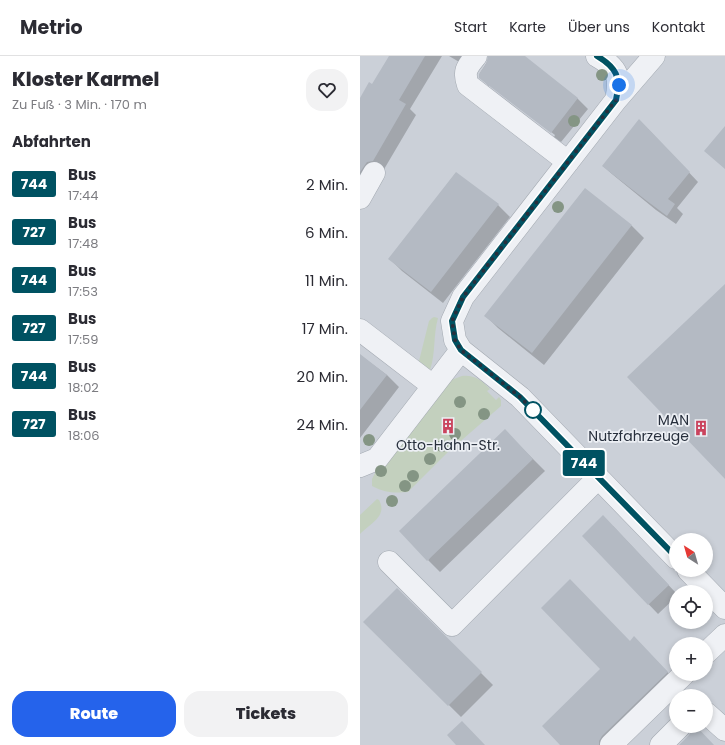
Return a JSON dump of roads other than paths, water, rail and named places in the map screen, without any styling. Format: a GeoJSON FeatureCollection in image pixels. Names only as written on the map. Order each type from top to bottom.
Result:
{"type":"FeatureCollection","features":[{"type":"Feature","properties":{"kind":"street"},"geometry":{"type":"LineString","coordinates":[[476,56],[466,69],[468,85],[568,162]]}},
{"type":"Feature","properties":{"kind":"street"},"geometry":{"type":"LineString","coordinates":[[597,56],[607,62],[615,71],[619,85],[616,100]]}},
{"type":"Feature","properties":{"kind":"street"},"geometry":{"type":"LineString","coordinates":[[654,56],[616,100],[463,297],[452,321],[455,340],[461,350],[520,397],[669,551]]}},
{"type":"Feature","properties":{"kind":"street"},"geometry":{"type":"LineString","coordinates":[[360,198],[374,173]]}},
{"type":"Feature","properties":{"kind":"street"},"geometry":{"type":"LineString","coordinates":[[360,330],[433,386]]}},
{"type":"Feature","properties":{"kind":"street"},"geometry":{"type":"LineString","coordinates":[[360,466],[377,459],[461,350]]}},
{"type":"Feature","properties":{"kind":"street"},"geometry":{"type":"LineString","coordinates":[[389,562],[452,625],[598,478]]}},
{"type":"Feature","properties":{"kind":"street"},"geometry":{"type":"LineString","coordinates":[[695,577],[725,608]]}},
{"type":"Feature","properties":{"kind":"street"},"geometry":{"type":"LineString","coordinates":[[713,646],[725,635]]}},
{"type":"Feature","properties":{"kind":"street"},"geometry":{"type":"LineString","coordinates":[[611,745],[677,681]]}},
{"type":"Feature","properties":{"kind":"street"},"geometry":{"type":"LineString","coordinates":[[713,719],[725,730]]}},
{"type":"Feature","properties":{"kind":"street"},"geometry":{"type":"LineString","coordinates":[[661,745],[673,733]]}},
{"type":"Feature","properties":{"kind":"place","name":"Otto-Hahn-Str."},"geometry":{"type":"Point","coordinates":[448,426]}},
{"type":"Feature","properties":{"kind":"place","name":"MAN Nutzfahrzeuge"},"geometry":{"type":"Point","coordinates":[701,428]}}]}
